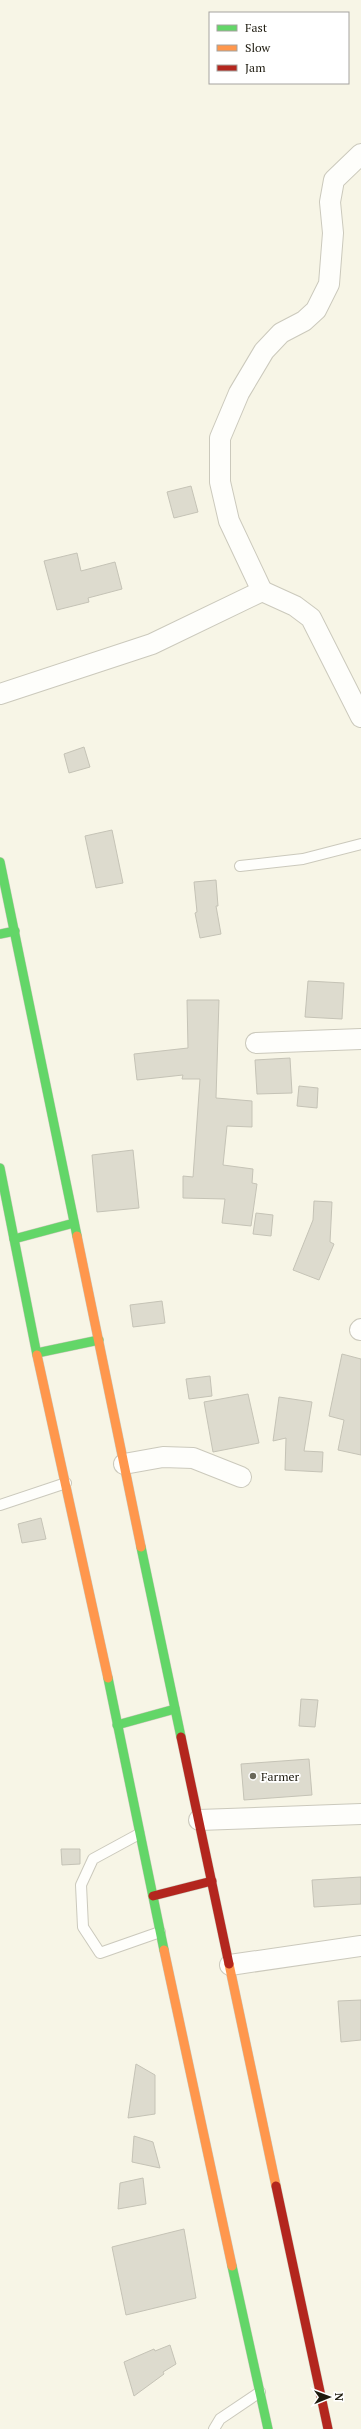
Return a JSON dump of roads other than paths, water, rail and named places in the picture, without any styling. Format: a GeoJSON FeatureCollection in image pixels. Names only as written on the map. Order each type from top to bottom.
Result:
{"type":"FeatureCollection","features":[{"type":"Feature","properties":{"kind":"main road"},"geometry":{"type":"LineString","coordinates":[[0,862],[175,1709],[328,2429]]}},
{"type":"Feature","properties":{"kind":"main road"},"geometry":{"type":"LineString","coordinates":[[0,934],[15,931]]}},
{"type":"Feature","properties":{"kind":"main road"},"geometry":{"type":"LineString","coordinates":[[0,1168],[4,1213],[14,1238],[36,1353],[82,1552],[152,1896],[268,2429]]}},
{"type":"Feature","properties":{"kind":"main road"},"geometry":{"type":"LineString","coordinates":[[14,1238],[74,1223]]}},
{"type":"Feature","properties":{"kind":"main road"},"geometry":{"type":"LineString","coordinates":[[36,1353],[99,1340]]}},
{"type":"Feature","properties":{"kind":"main road"},"geometry":{"type":"LineString","coordinates":[[117,1726],[175,1709]]}},
{"type":"Feature","properties":{"kind":"main road"},"geometry":{"type":"LineString","coordinates":[[152,1896],[212,1881]]}},
{"type":"Feature","properties":{"kind":"street"},"geometry":{"type":"LineString","coordinates":[[361,154],[334,180],[330,202],[333,234],[328,284],[316,310],[304,321],[281,334],[264,351],[240,393],[220,438],[220,482],[229,521],[262,591],[295,606],[311,618],[361,717]]}},
{"type":"Feature","properties":{"kind":"street"},"geometry":{"type":"LineString","coordinates":[[0,694],[152,644],[262,591]]}},
{"type":"Feature","properties":{"kind":"street"},"geometry":{"type":"LineString","coordinates":[[256,1043],[361,1039]]}},
{"type":"Feature","properties":{"kind":"street"},"geometry":{"type":"LineString","coordinates":[[124,1464],[163,1457],[193,1458],[241,1477]]}},
{"type":"Feature","properties":{"kind":"street"},"geometry":{"type":"LineString","coordinates":[[199,1820],[361,1814]]}},
{"type":"Feature","properties":{"kind":"street"},"geometry":{"type":"LineString","coordinates":[[230,1965],[361,1946]]}},
{"type":"Feature","properties":{"kind":"lane"},"geometry":{"type":"LineString","coordinates":[[240,866],[303,859],[361,844]]}},
{"type":"Feature","properties":{"kind":"lane"},"geometry":{"type":"LineString","coordinates":[[0,1505],[66,1483]]}},
{"type":"Feature","properties":{"kind":"lane"},"geometry":{"type":"LineString","coordinates":[[139,1834],[93,1859],[81,1885],[82,1927],[100,1953],[160,1932]]}},
{"type":"Feature","properties":{"kind":"lane"},"geometry":{"type":"LineString","coordinates":[[214,2429],[220,2419],[260,2392]]}},
{"type":"Feature","properties":{"kind":"place","name":"Farmer"},"geometry":{"type":"Point","coordinates":[253,1776]}}]}
